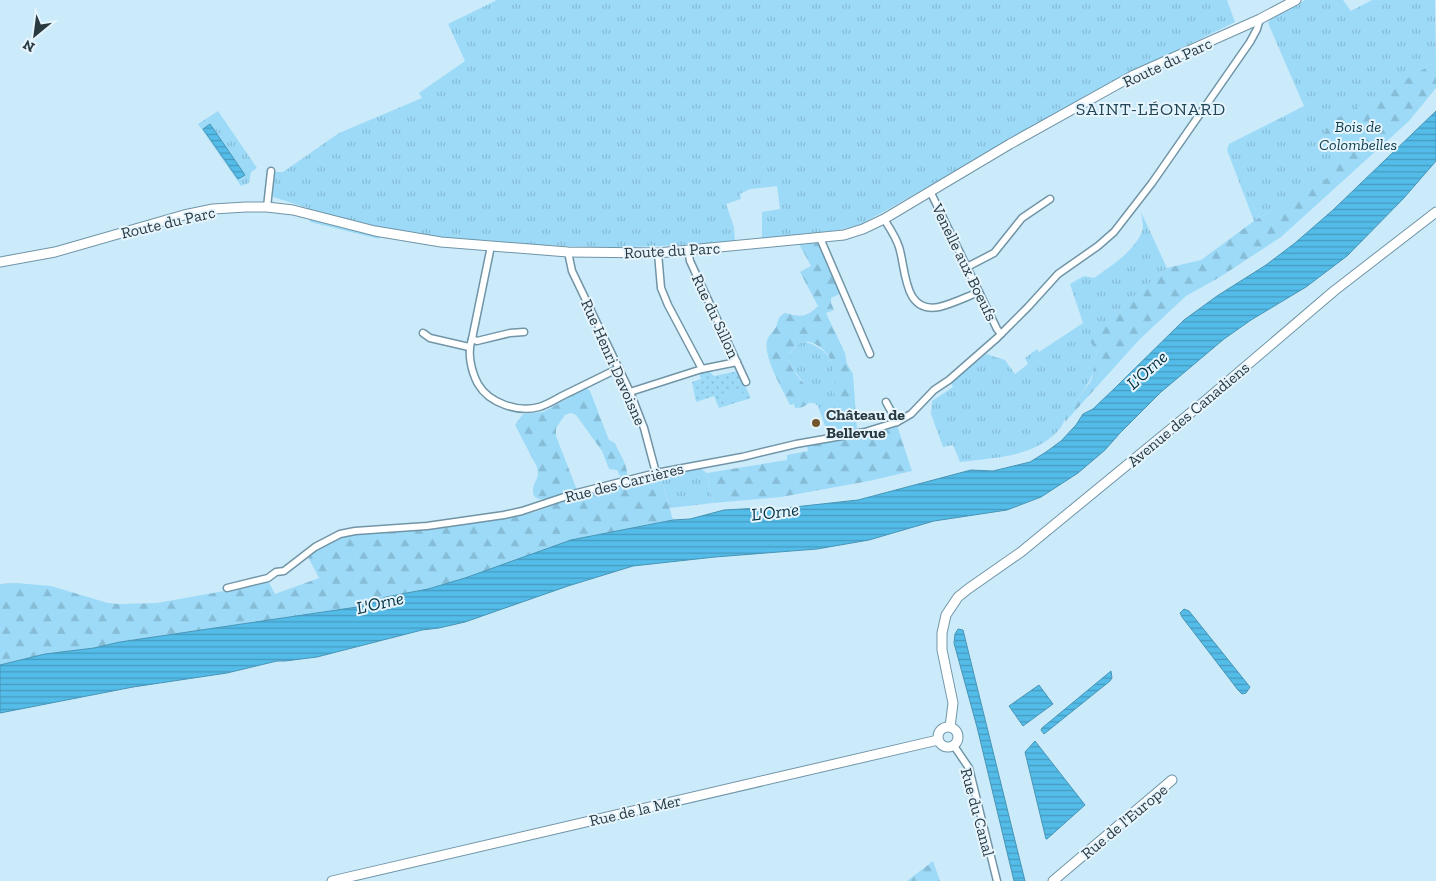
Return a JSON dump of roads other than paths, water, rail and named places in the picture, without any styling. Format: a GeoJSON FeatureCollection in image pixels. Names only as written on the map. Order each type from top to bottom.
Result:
{"type":"FeatureCollection","features":[{"type":"Feature","properties":{"kind":"street","name":"Route du Parc"},"geometry":{"type":"LineString","coordinates":[[0,262],[55,252],[184,215],[213,209],[267,208],[299,212],[375,231],[414,238],[568,252],[658,253],[820,238],[854,233],[884,219],[930,190],[1134,76],[1260,19],[1296,0]]}},
{"type":"Feature","properties":{"kind":"street","name":"Rue des Carrières"},"geometry":{"type":"LineString","coordinates":[[227,588],[268,578],[276,572],[284,571],[315,547],[340,534],[355,531],[427,526],[504,515],[573,494],[656,473],[742,457],[796,444],[865,432],[897,422],[911,414],[934,390],[949,380],[1001,334],[1058,274],[1102,242],[1122,224],[1250,42],[1260,19]]}},
{"type":"Feature","properties":{"kind":"street"},"geometry":{"type":"LineString","coordinates":[[267,208],[270,171]]}},
{"type":"Feature","properties":{"kind":"street","name":"Venelle aux Boeufs"},"geometry":{"type":"LineString","coordinates":[[930,190],[1001,334]]}},
{"type":"Feature","properties":{"kind":"street"},"geometry":{"type":"LineString","coordinates":[[967,267],[994,253],[1022,218],[1050,199]]}},
{"type":"Feature","properties":{"kind":"street","name":"Avenue des Canadiens"},"geometry":{"type":"LineString","coordinates":[[950,727],[952,702],[942,643],[945,619],[952,605],[964,592],[1021,552],[1205,401],[1334,291],[1436,212]]}},
{"type":"Feature","properties":{"kind":"street"},"geometry":{"type":"LineString","coordinates":[[884,219],[898,244],[910,296],[918,303],[932,308],[940,307],[979,292]]}},
{"type":"Feature","properties":{"kind":"street"},"geometry":{"type":"LineString","coordinates":[[820,238],[870,354]]}},
{"type":"Feature","properties":{"kind":"street"},"geometry":{"type":"LineString","coordinates":[[491,246],[469,347],[475,380],[481,390],[496,401],[519,408],[539,407],[619,368]]}},
{"type":"Feature","properties":{"kind":"street","name":"Rue du Sillon"},"geometry":{"type":"LineString","coordinates":[[688,250],[690,261],[746,382]]}},
{"type":"Feature","properties":{"kind":"street","name":"Rue Henri Davoisne"},"geometry":{"type":"LineString","coordinates":[[568,252],[572,271],[630,392],[644,428],[656,473]]}},
{"type":"Feature","properties":{"kind":"street"},"geometry":{"type":"LineString","coordinates":[[658,253],[661,288],[702,369]]}},
{"type":"Feature","properties":{"kind":"street"},"geometry":{"type":"LineString","coordinates":[[472,339],[477,341],[510,333],[524,332]]}},
{"type":"Feature","properties":{"kind":"street"},"geometry":{"type":"LineString","coordinates":[[423,333],[430,338],[469,347]]}},
{"type":"Feature","properties":{"kind":"street"},"geometry":{"type":"LineString","coordinates":[[630,392],[702,369],[737,362]]}},
{"type":"Feature","properties":{"kind":"street"},"geometry":{"type":"LineString","coordinates":[[886,402],[897,422]]}},
{"type":"Feature","properties":{"kind":"street"},"geometry":{"type":"LineString","coordinates":[[950,727],[958,734],[958,740],[954,746],[944,747],[938,740],[940,730],[950,727]]}},
{"type":"Feature","properties":{"kind":"street","name":"Rue de la Mer"},"geometry":{"type":"LineString","coordinates":[[332,881],[938,740]]}},
{"type":"Feature","properties":{"kind":"street","name":"Rue du Canal"},"geometry":{"type":"LineString","coordinates":[[954,746],[969,768],[996,881]]}},
{"type":"Feature","properties":{"kind":"street","name":"Rue de l'Europe"},"geometry":{"type":"LineString","coordinates":[[1053,881],[1172,780]]}},
{"type":"Feature","properties":{"kind":"water","name":"L'Orne"},"geometry":{"type":"Polygon","coordinates":[[[1436,111],[1436,161],[1403,199],[1347,256],[1306,287],[1251,320],[1224,339],[1161,392],[1105,450],[1078,473],[1041,497],[1007,510],[934,521],[869,540],[817,549],[633,566],[568,586],[465,622],[422,630],[317,657],[277,661],[227,673],[133,687],[0,713],[0,665],[45,654],[364,606],[386,597],[428,589],[465,578],[571,540],[673,520],[690,519],[724,510],[776,509],[858,500],[971,470],[993,471],[1030,462],[1061,441],[1076,425],[1083,414],[1093,409],[1184,320],[1217,296],[1266,265],[1295,243],[1333,210],[1436,111]]]}},
{"type":"Feature","properties":{"kind":"water"},"geometry":{"type":"Polygon","coordinates":[[[210,124],[245,175],[238,179],[203,129],[210,124]]]}},
{"type":"Feature","properties":{"kind":"water"},"geometry":{"type":"Polygon","coordinates":[[[1184,609],[1189,611],[1250,687],[1246,693],[1242,694],[1238,690],[1182,617],[1180,613],[1184,609]]]}},
{"type":"Feature","properties":{"kind":"water"},"geometry":{"type":"Polygon","coordinates":[[[958,629],[963,630],[1025,881],[1014,881],[977,727],[954,643],[955,634],[958,629]]]}},
{"type":"Feature","properties":{"kind":"water"},"geometry":{"type":"Polygon","coordinates":[[[1111,671],[1112,678],[1110,681],[1044,734],[1041,730],[1042,728],[1111,671]]]}},
{"type":"Feature","properties":{"kind":"water"},"geometry":{"type":"Polygon","coordinates":[[[1039,685],[1053,704],[1023,726],[1009,706],[1039,685]]]}},
{"type":"Feature","properties":{"kind":"water"},"geometry":{"type":"Polygon","coordinates":[[[1035,741],[1085,805],[1047,839],[1025,752],[1035,741]]]}},
{"type":"Feature","properties":{"kind":"place","name":"Château de Bellevue"},"geometry":{"type":"Point","coordinates":[816,423]}},
{"type":"Feature","properties":{"kind":"district","name":"SAINT-LÉONARD"},"geometry":{"type":"Point","coordinates":[1151,109]}},
{"type":"Feature","properties":{"kind":"park label","name":"Bois de Colombelles"},"geometry":{"type":"Point","coordinates":[1358,135]}}]}
